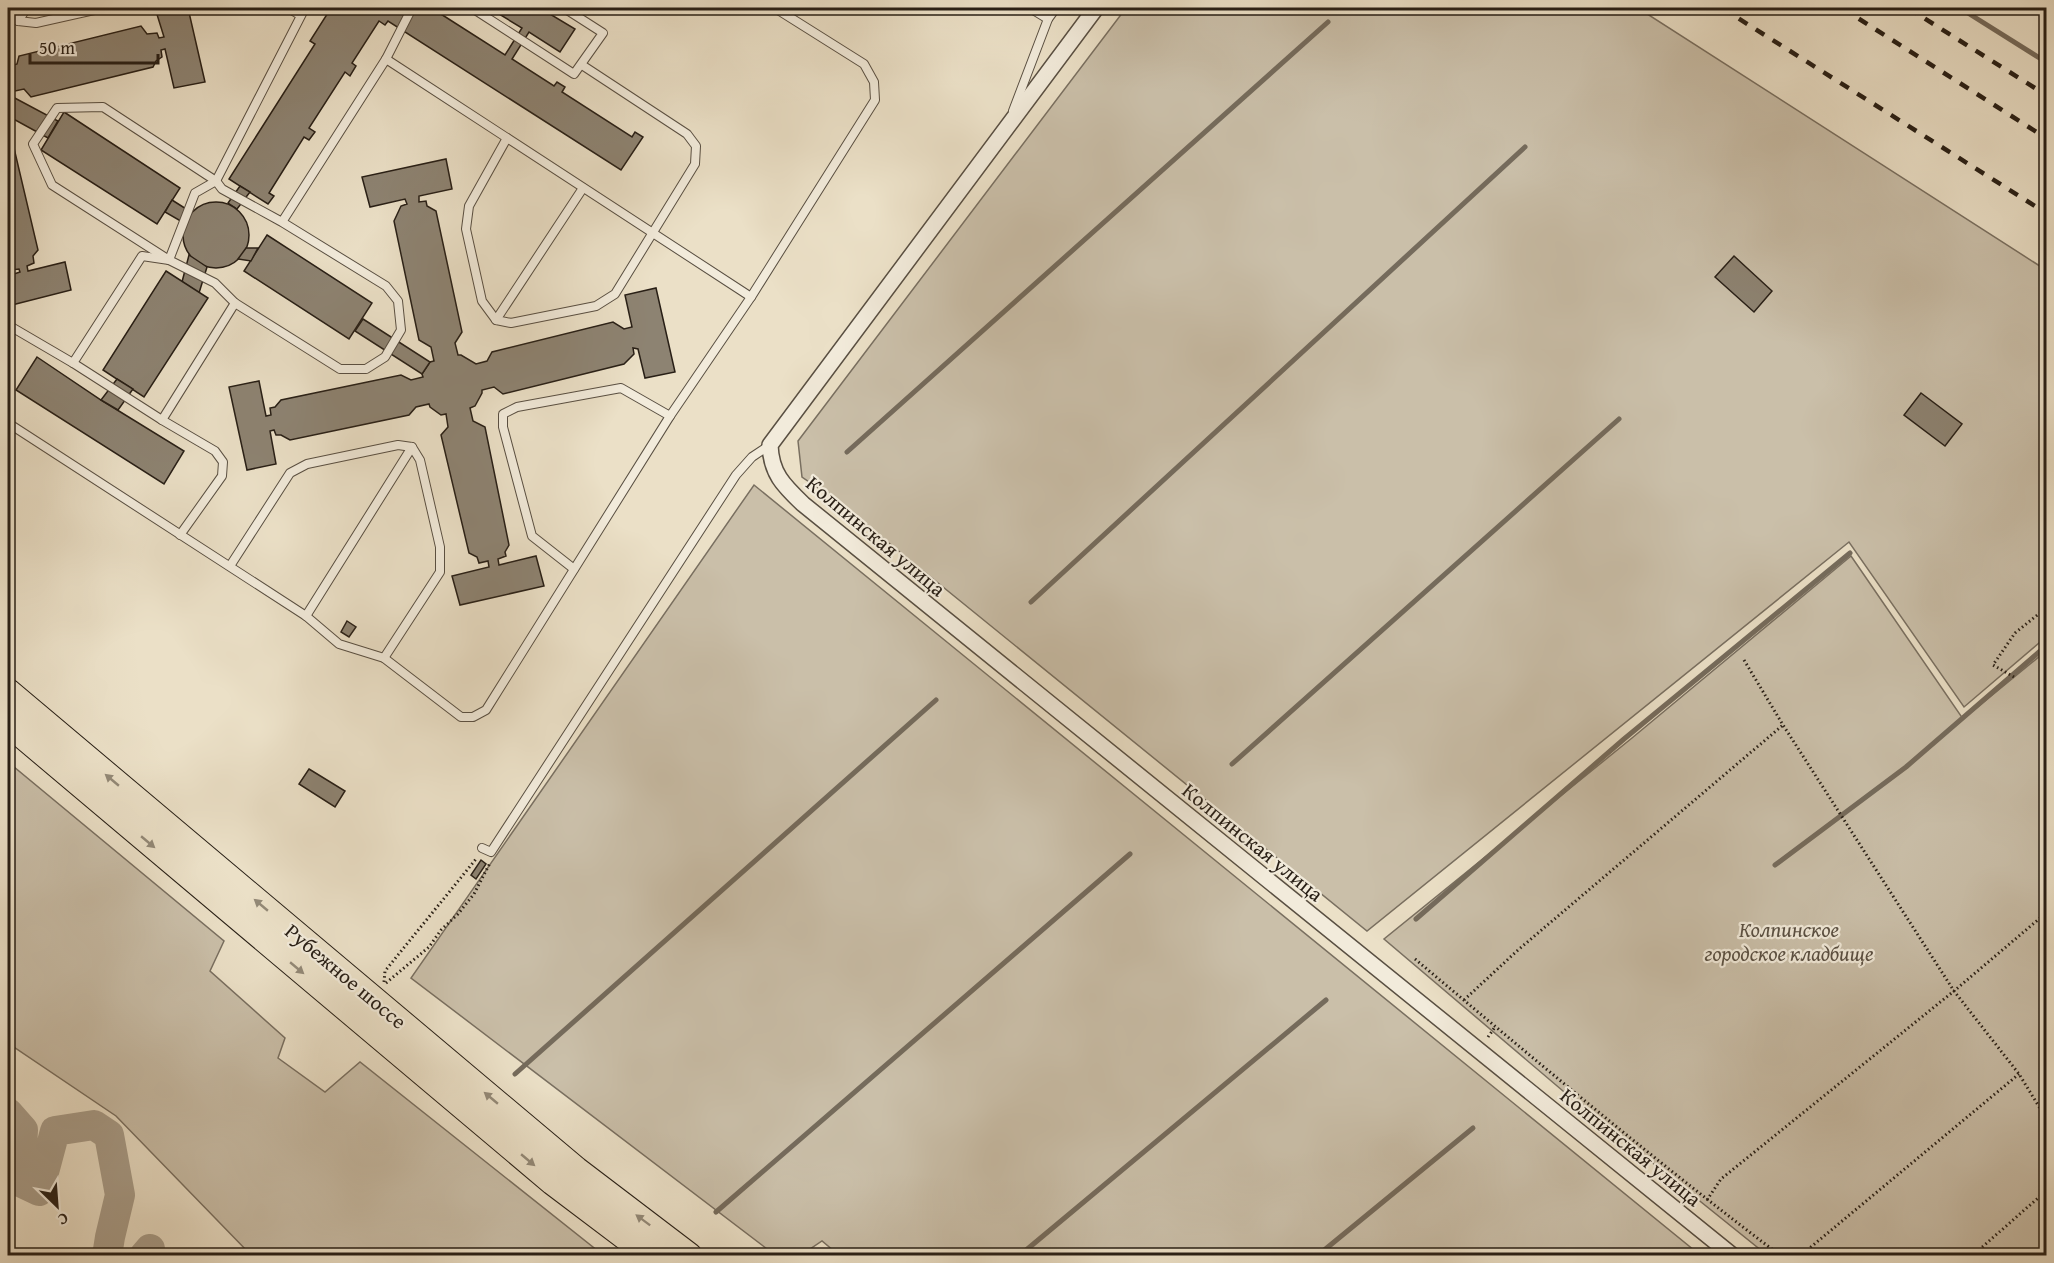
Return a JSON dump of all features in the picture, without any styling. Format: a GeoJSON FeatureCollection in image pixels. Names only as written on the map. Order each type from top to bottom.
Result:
{"type":"FeatureCollection","features":[{"type":"Feature","properties":{"kind":"main road","name":"Рубежное шоссе"},"geometry":{"type":"LineString","coordinates":[[8,692],[576,1170],[689,1256]]}},
{"type":"Feature","properties":{"kind":"main road","name":"Рубежное шоссе"},"geometry":{"type":"LineString","coordinates":[[8,723],[553,1182],[651,1256]]}},
{"type":"Feature","properties":{"kind":"street"},"geometry":{"type":"LineString","coordinates":[[770,445],[1096,8]]}},
{"type":"Feature","properties":{"kind":"street","name":"Колпинская улица"},"geometry":{"type":"LineString","coordinates":[[770,445],[774,470],[803,504],[1733,1256]]}},
{"type":"Feature","properties":{"kind":"lane"},"geometry":{"type":"LineString","coordinates":[[11,8],[18,21]]}},
{"type":"Feature","properties":{"kind":"lane"},"geometry":{"type":"LineString","coordinates":[[18,21],[27,8]]}},
{"type":"Feature","properties":{"kind":"lane"},"geometry":{"type":"LineString","coordinates":[[18,21],[36,23],[103,8]]}},
{"type":"Feature","properties":{"kind":"lane"},"geometry":{"type":"LineString","coordinates":[[288,8],[300,15]]}},
{"type":"Feature","properties":{"kind":"lane"},"geometry":{"type":"LineString","coordinates":[[169,260],[195,193],[216,181],[305,8]]}},
{"type":"Feature","properties":{"kind":"lane"},"geometry":{"type":"LineString","coordinates":[[282,222],[386,59],[412,8]]}},
{"type":"Feature","properties":{"kind":"lane"},"geometry":{"type":"LineString","coordinates":[[472,8],[574,74],[603,33],[564,8]]}},
{"type":"Feature","properties":{"kind":"lane"},"geometry":{"type":"LineString","coordinates":[[8,423],[306,616],[339,644],[384,658],[461,717],[473,717],[486,710],[670,416],[751,297],[875,100],[874,82],[864,64],[775,8]]}},
{"type":"Feature","properties":{"kind":"lane"},"geometry":{"type":"LineString","coordinates":[[1030,8],[1048,19]]}},
{"type":"Feature","properties":{"kind":"lane"},"geometry":{"type":"LineString","coordinates":[[1008,123],[1048,19],[1056,8]]}},
{"type":"Feature","properties":{"kind":"lane"},"geometry":{"type":"LineString","coordinates":[[386,59],[751,297]]}},
{"type":"Feature","properties":{"kind":"lane"},"geometry":{"type":"LineString","coordinates":[[507,138],[469,207],[466,229],[482,301],[496,320],[511,323],[596,306],[615,294],[695,164],[696,146],[687,134],[582,65]]}},
{"type":"Feature","properties":{"kind":"lane"},"geometry":{"type":"LineString","coordinates":[[103,107],[216,181],[222,189],[282,222],[386,286],[398,301],[401,330],[385,357],[366,369],[340,369],[235,303],[215,283],[169,260],[52,185],[33,144],[57,108],[103,107]]}},
{"type":"Feature","properties":{"kind":"lane"},"geometry":{"type":"LineString","coordinates":[[496,320],[583,188]]}},
{"type":"Feature","properties":{"kind":"lane"},"geometry":{"type":"LineString","coordinates":[[73,363],[142,256],[169,260]]}},
{"type":"Feature","properties":{"kind":"lane"},"geometry":{"type":"LineString","coordinates":[[162,420],[235,303]]}},
{"type":"Feature","properties":{"kind":"lane"},"geometry":{"type":"LineString","coordinates":[[8,325],[215,451],[223,462],[222,476],[180,535]]}},
{"type":"Feature","properties":{"kind":"lane"},"geometry":{"type":"LineString","coordinates":[[574,569],[532,536],[503,427],[503,414],[517,406],[621,388],[670,416]]}},
{"type":"Feature","properties":{"kind":"lane"},"geometry":{"type":"LineString","coordinates":[[230,566],[290,473],[318,462],[398,445],[412,447]]}},
{"type":"Feature","properties":{"kind":"lane"},"geometry":{"type":"LineString","coordinates":[[486,850],[736,475],[752,457],[770,445]]}},
{"type":"Feature","properties":{"kind":"lane"},"geometry":{"type":"LineString","coordinates":[[384,658],[440,572],[440,547],[420,460],[412,447]]}},
{"type":"Feature","properties":{"kind":"lane"},"geometry":{"type":"LineString","coordinates":[[306,616],[412,447]]}},
{"type":"Feature","properties":{"kind":"path"},"geometry":{"type":"LineString","coordinates":[[2014,677],[1993,665],[2015,633],[2046,608]]}},
{"type":"Feature","properties":{"kind":"path"},"geometry":{"type":"LineString","coordinates":[[1744,660],[1783,725],[1954,991],[2019,1074],[2046,1118]]}},
{"type":"Feature","properties":{"kind":"path"},"geometry":{"type":"LineString","coordinates":[[1464,1000],[1518,950],[1783,725]]}},
{"type":"Feature","properties":{"kind":"path"},"geometry":{"type":"LineString","coordinates":[[486,850],[490,862],[480,884],[458,914],[441,930],[429,946],[384,984],[385,971],[471,864],[486,850]]}},
{"type":"Feature","properties":{"kind":"path"},"geometry":{"type":"LineString","coordinates":[[1707,1200],[1721,1179],[1954,991],[2046,913]]}},
{"type":"Feature","properties":{"kind":"path"},"geometry":{"type":"LineString","coordinates":[[1415,959],[1565,1086],[1781,1256]]}},
{"type":"Feature","properties":{"kind":"path"},"geometry":{"type":"LineString","coordinates":[[1487,1038],[1495,1027]]}},
{"type":"Feature","properties":{"kind":"path"},"geometry":{"type":"LineString","coordinates":[[1800,1256],[2019,1074]]}},
{"type":"Feature","properties":{"kind":"path"},"geometry":{"type":"LineString","coordinates":[[1972,1256],[2046,1191]]}},
{"type":"Feature","properties":{"kind":"green space"},"geometry":{"type":"Polygon","coordinates":[[[1126,8],[1638,8],[2046,270],[2046,637],[1964,707],[1849,542],[1367,931],[837,501],[802,477],[798,441],[1126,8]]]}},
{"type":"Feature","properties":{"kind":"green space"},"geometry":{"type":"Polygon","coordinates":[[[754,485],[1700,1255],[840,1256],[822,1241],[801,1255],[775,1255],[411,978],[754,485]]]}},
{"type":"Feature","properties":{"kind":"green space","name":"Колпинское городское кладбище"},"geometry":{"type":"Polygon","coordinates":[[[1851,556],[1963,719],[2046,651],[2046,1255],[1767,1255],[1563,1091],[1384,939],[1632,738],[1851,556]]]}},
{"type":"Feature","properties":{"kind":"green space"},"geometry":{"type":"Polygon","coordinates":[[[8,762],[224,941],[210,971],[285,1038],[278,1058],[325,1092],[360,1062],[603,1255],[251,1255],[116,1116],[8,1043],[8,762]]]}},
{"type":"Feature","properties":{"kind":"building"},"geometry":{"type":"Polygon","coordinates":[[[155,8],[188,8],[205,82],[174,88],[165,49],[161,50],[162,57],[153,67],[31,97],[24,89],[10,92],[8,102],[8,67],[17,64],[19,56],[141,26],[147,34],[157,33],[159,38],[164,37],[155,8]]]}},
{"type":"Feature","properties":{"kind":"building"},"geometry":{"type":"Polygon","coordinates":[[[331,8],[434,8],[505,55],[522,28],[489,8],[540,8],[575,29],[560,52],[529,32],[512,59],[554,86],[557,82],[565,87],[562,92],[632,137],[635,132],[643,137],[621,170],[388,21],[385,25],[379,21],[352,63],[356,66],[350,76],[345,72],[309,128],[315,132],[309,140],[304,137],[269,193],[274,196],[268,204],[229,179],[315,44],[310,41],[331,8]]]}},
{"type":"Feature","properties":{"kind":"building"},"geometry":{"type":"Polygon","coordinates":[[[11,96],[58,121],[48,138],[8,116],[8,102],[11,96]]]}},
{"type":"Feature","properties":{"kind":"building"},"geometry":{"type":"Polygon","coordinates":[[[64,112],[180,188],[157,224],[41,150],[64,112]]]}},
{"type":"Feature","properties":{"kind":"building"},"geometry":{"type":"Polygon","coordinates":[[[8,130],[38,250],[33,256],[34,263],[27,266],[28,271],[65,262],[71,290],[8,306],[8,276],[20,272],[19,269],[11,270],[8,262],[8,130]]]}},
{"type":"Feature","properties":{"kind":"building"},"geometry":{"type":"Polygon","coordinates":[[[446,159],[452,189],[419,196],[419,202],[426,201],[427,206],[436,211],[462,332],[455,343],[458,355],[476,364],[487,361],[492,352],[613,322],[624,329],[632,327],[625,295],[656,288],[675,372],[645,378],[638,349],[633,348],[634,354],[624,364],[503,394],[494,387],[482,390],[475,406],[470,408],[473,421],[485,427],[509,545],[505,552],[506,556],[498,559],[499,565],[536,556],[544,586],[460,605],[452,576],[489,567],[488,561],[479,563],[477,557],[469,553],[441,435],[448,427],[446,414],[441,415],[429,404],[416,407],[409,415],[290,440],[276,435],[274,430],[270,431],[276,464],[247,470],[229,387],[259,381],[266,416],[271,415],[270,408],[275,407],[281,400],[401,375],[411,380],[423,377],[422,374],[430,362],[434,361],[431,347],[419,340],[394,221],[401,206],[407,204],[405,199],[370,207],[362,177],[446,159]]]}},
{"type":"Feature","properties":{"kind":"building"},"geometry":{"type":"Polygon","coordinates":[[[240,186],[250,192],[237,209],[228,203],[240,186]]]}},
{"type":"Feature","properties":{"kind":"building"},"geometry":{"type":"Polygon","coordinates":[[[172,200],[191,212],[184,223],[165,212],[172,200]]]}},
{"type":"Feature","properties":{"kind":"building"},"geometry":{"type":"Polygon","coordinates":[[[216,202],[229,205],[239,212],[246,222],[249,235],[246,248],[239,258],[229,265],[216,268],[203,265],[193,258],[186,248],[183,235],[186,222],[193,212],[203,205],[216,202]]]}},
{"type":"Feature","properties":{"kind":"building"},"geometry":{"type":"Polygon","coordinates":[[[267,235],[372,303],[349,339],[244,271],[267,235]]]}},
{"type":"Feature","properties":{"kind":"building"},"geometry":{"type":"Polygon","coordinates":[[[246,248],[258,248],[251,261],[238,259],[246,248]]]}},
{"type":"Feature","properties":{"kind":"building"},"geometry":{"type":"Polygon","coordinates":[[[189,255],[207,267],[199,293],[182,282],[189,255]]]}},
{"type":"Feature","properties":{"kind":"building"},"geometry":{"type":"Polygon","coordinates":[[[1734,256],[1772,291],[1754,312],[1715,277],[1734,256]]]}},
{"type":"Feature","properties":{"kind":"building"},"geometry":{"type":"Polygon","coordinates":[[[166,271],[208,298],[144,397],[103,370],[166,271]]]}},
{"type":"Feature","properties":{"kind":"building"},"geometry":{"type":"Polygon","coordinates":[[[363,319],[430,362],[422,374],[355,331],[363,319]]]}},
{"type":"Feature","properties":{"kind":"building"},"geometry":{"type":"Polygon","coordinates":[[[37,357],[184,451],[164,484],[16,390],[37,357]]]}},
{"type":"Feature","properties":{"kind":"building"},"geometry":{"type":"Polygon","coordinates":[[[117,379],[133,389],[118,410],[101,400],[117,379]]]}},
{"type":"Feature","properties":{"kind":"building"},"geometry":{"type":"Polygon","coordinates":[[[1921,393],[1962,424],[1945,446],[1904,415],[1921,393]]]}},
{"type":"Feature","properties":{"kind":"building"},"geometry":{"type":"Polygon","coordinates":[[[347,621],[356,627],[349,637],[341,632],[347,621]]]}},
{"type":"Feature","properties":{"kind":"building"},"geometry":{"type":"Polygon","coordinates":[[[309,769],[345,791],[335,807],[299,784],[309,769]]]}},
{"type":"Feature","properties":{"kind":"building"},"geometry":{"type":"Polygon","coordinates":[[[481,860],[486,864],[476,879],[471,875],[481,860]]]}},
{"type":"Feature","properties":{"kind":"waterway"},"geometry":{"type":"LineString","coordinates":[[1960,8],[2046,62]]}},
{"type":"Feature","properties":{"kind":"waterway"},"geometry":{"type":"LineString","coordinates":[[847,452],[1328,22]]}},
{"type":"Feature","properties":{"kind":"waterway"},"geometry":{"type":"LineString","coordinates":[[1031,602],[1525,147]]}},
{"type":"Feature","properties":{"kind":"waterway"},"geometry":{"type":"LineString","coordinates":[[1232,764],[1619,419]]}},
{"type":"Feature","properties":{"kind":"waterway"},"geometry":{"type":"LineString","coordinates":[[1416,919],[1624,739],[1850,553]]}},
{"type":"Feature","properties":{"kind":"waterway"},"geometry":{"type":"LineString","coordinates":[[1775,865],[1906,767],[2046,646]]}},
{"type":"Feature","properties":{"kind":"waterway"},"geometry":{"type":"LineString","coordinates":[[515,1074],[936,700]]}},
{"type":"Feature","properties":{"kind":"waterway"},"geometry":{"type":"LineString","coordinates":[[716,1212],[1130,854]]}},
{"type":"Feature","properties":{"kind":"waterway"},"geometry":{"type":"LineString","coordinates":[[1019,1256],[1326,1000]]}},
{"type":"Feature","properties":{"kind":"waterway"},"geometry":{"type":"LineString","coordinates":[[8,1113],[23,1130],[20,1182],[39,1191],[55,1131],[94,1125],[109,1135],[120,1195],[107,1256]]}},
{"type":"Feature","properties":{"kind":"waterway"},"geometry":{"type":"LineString","coordinates":[[8,1126],[23,1130]]}},
{"type":"Feature","properties":{"kind":"waterway"},"geometry":{"type":"LineString","coordinates":[[1317,1256],[1473,1128]]}},
{"type":"Feature","properties":{"kind":"waterway"},"geometry":{"type":"LineString","coordinates":[[144,1256],[150,1249],[151,1256]]}},
{"type":"Feature","properties":{"kind":"railway"},"geometry":{"type":"LineString","coordinates":[[1722,8],[2046,213]]}},
{"type":"Feature","properties":{"kind":"railway"},"geometry":{"type":"LineString","coordinates":[[1842,8],[2046,138]]}},
{"type":"Feature","properties":{"kind":"railway"},"geometry":{"type":"LineString","coordinates":[[1908,8],[2046,95]]}}]}
